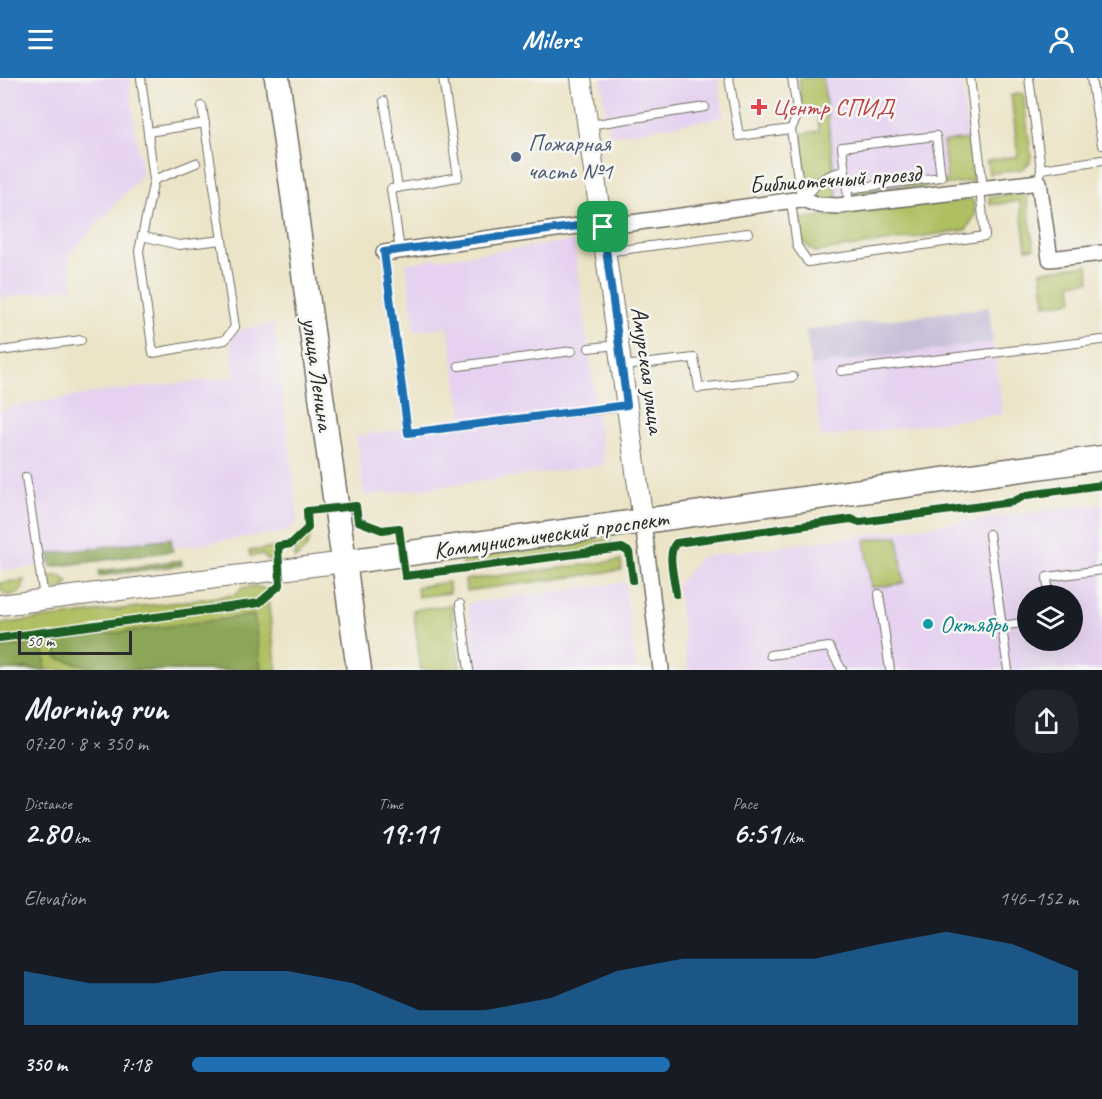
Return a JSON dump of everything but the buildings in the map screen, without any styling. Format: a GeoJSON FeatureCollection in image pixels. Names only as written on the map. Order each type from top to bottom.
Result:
{"type":"FeatureCollection","features":[{"type":"Feature","properties":{"kind":"main road","name":"улица Ленина"},"geometry":{"type":"LineString","coordinates":[[277,78],[359,670]]}},
{"type":"Feature","properties":{"kind":"main road","name":"Коммунистический проспект"},"geometry":{"type":"LineString","coordinates":[[345,562],[1102,458]]}},
{"type":"Feature","properties":{"kind":"street","name":"Амурская улица"},"geometry":{"type":"LineString","coordinates":[[582,78],[662,670]]}},
{"type":"Feature","properties":{"kind":"street","name":"Библиотечный проезд"},"geometry":{"type":"LineString","coordinates":[[384,252],[578,226],[603,227],[797,197],[819,205],[849,205],[981,189],[1040,175]]}},
{"type":"Feature","properties":{"kind":"street"},"geometry":{"type":"LineString","coordinates":[[1040,175],[1050,259],[1102,253]]}},
{"type":"Feature","properties":{"kind":"street","name":"Коммунистический проспект"},"geometry":{"type":"LineString","coordinates":[[0,605],[345,562]]}},
{"type":"Feature","properties":{"kind":"lane"},"geometry":{"type":"LineString","coordinates":[[141,78],[154,180],[139,251],[153,353],[225,340],[235,327],[202,105]]}},
{"type":"Feature","properties":{"kind":"lane"},"geometry":{"type":"LineString","coordinates":[[400,250],[391,189],[458,177],[443,78]]}},
{"type":"Feature","properties":{"kind":"lane"},"geometry":{"type":"LineString","coordinates":[[729,78],[739,136],[791,129]]}},
{"type":"Feature","properties":{"kind":"lane"},"geometry":{"type":"LineString","coordinates":[[792,78],[798,115],[791,129],[797,197],[797,246],[808,262],[985,236],[970,78]]}},
{"type":"Feature","properties":{"kind":"lane"},"geometry":{"type":"LineString","coordinates":[[1029,78],[1040,175],[1102,160]]}},
{"type":"Feature","properties":{"kind":"lane"},"geometry":{"type":"LineString","coordinates":[[1091,78],[1102,145]]}},
{"type":"Feature","properties":{"kind":"lane"},"geometry":{"type":"LineString","coordinates":[[384,101],[398,188]]}},
{"type":"Feature","properties":{"kind":"lane"},"geometry":{"type":"LineString","coordinates":[[589,125],[705,106]]}},
{"type":"Feature","properties":{"kind":"lane"},"geometry":{"type":"LineString","coordinates":[[148,132],[205,123]]}},
{"type":"Feature","properties":{"kind":"lane"},"geometry":{"type":"LineString","coordinates":[[847,189],[941,177],[936,136],[842,147],[845,171],[847,189],[849,205]]}},
{"type":"Feature","properties":{"kind":"lane"},"geometry":{"type":"LineString","coordinates":[[154,180],[196,163]]}},
{"type":"Feature","properties":{"kind":"lane"},"geometry":{"type":"LineString","coordinates":[[797,197],[812,191],[823,178],[845,171]]}},
{"type":"Feature","properties":{"kind":"lane"},"geometry":{"type":"LineString","coordinates":[[606,252],[748,233]]}},
{"type":"Feature","properties":{"kind":"lane"},"geometry":{"type":"LineString","coordinates":[[142,236],[179,245],[222,240]]}},
{"type":"Feature","properties":{"kind":"lane"},"geometry":{"type":"LineString","coordinates":[[384,252],[408,433],[627,405]]}},
{"type":"Feature","properties":{"kind":"lane"},"geometry":{"type":"LineString","coordinates":[[0,351],[81,340]]}},
{"type":"Feature","properties":{"kind":"lane"},"geometry":{"type":"LineString","coordinates":[[841,371],[1102,340]]}},
{"type":"Feature","properties":{"kind":"lane"},"geometry":{"type":"LineString","coordinates":[[589,348],[619,345]]}},
{"type":"Feature","properties":{"kind":"lane"},"geometry":{"type":"LineString","coordinates":[[459,366],[572,351]]}},
{"type":"Feature","properties":{"kind":"lane"},"geometry":{"type":"LineString","coordinates":[[622,367],[694,358],[699,388],[793,377]]}},
{"type":"Feature","properties":{"kind":"lane"},"geometry":{"type":"LineString","coordinates":[[26,477],[44,599]]}},
{"type":"Feature","properties":{"kind":"lane"},"geometry":{"type":"LineString","coordinates":[[989,534],[1008,670]]}},
{"type":"Feature","properties":{"kind":"lane"},"geometry":{"type":"LineString","coordinates":[[1048,585],[1047,577],[1102,570]]}},
{"type":"Feature","properties":{"kind":"lane"},"geometry":{"type":"LineString","coordinates":[[879,594],[890,670]]}},
{"type":"Feature","properties":{"kind":"lane"},"geometry":{"type":"LineString","coordinates":[[460,604],[469,670]]}},
{"type":"Feature","properties":{"kind":"lane"},"geometry":{"type":"LineString","coordinates":[[1002,626],[1017,624]]}},
{"type":"Feature","properties":{"kind":"lane"},"geometry":{"type":"LineString","coordinates":[[770,655],[829,647],[842,670]]}},
{"type":"Feature","properties":{"kind":"shaded area"},"geometry":{"type":"Polygon","coordinates":[[[0,78],[132,78],[130,90],[142,175],[69,255],[73,288],[0,298],[0,78]]]}},
{"type":"Feature","properties":{"kind":"shaded area"},"geometry":{"type":"Polygon","coordinates":[[[601,78],[718,78],[724,117],[609,136],[601,78]]]}},
{"type":"Feature","properties":{"kind":"shaded area"},"geometry":{"type":"Polygon","coordinates":[[[823,78],[961,78],[973,181],[837,198],[823,78]]]}},
{"type":"Feature","properties":{"kind":"shaded area"},"geometry":{"type":"Polygon","coordinates":[[[574,241],[604,465],[364,496],[356,436],[463,421],[448,326],[415,331],[406,263],[574,241]]]}},
{"type":"Feature","properties":{"kind":"shaded area"},"geometry":{"type":"Polygon","coordinates":[[[989,307],[993,342],[811,366],[806,330],[989,307]]]}},
{"type":"Feature","properties":{"kind":"shaded area"},"geometry":{"type":"Polygon","coordinates":[[[274,324],[297,507],[298,518],[295,526],[286,532],[0,571],[0,411],[14,406],[101,392],[235,377],[231,339],[243,329],[274,324]]]}},
{"type":"Feature","properties":{"kind":"shaded area"},"geometry":{"type":"Polygon","coordinates":[[[993,342],[1003,414],[821,438],[811,366],[993,342]]]}},
{"type":"Feature","properties":{"kind":"shaded area"},"geometry":{"type":"Polygon","coordinates":[[[1102,503],[1102,670],[688,670],[677,586],[700,557],[1102,503]]]}},
{"type":"Feature","properties":{"kind":"shaded area"},"geometry":{"type":"Polygon","coordinates":[[[625,582],[636,670],[476,670],[468,603],[625,582]]]}},
{"type":"Feature","properties":{"kind":"green space"},"geometry":{"type":"Polygon","coordinates":[[[799,78],[823,78],[837,198],[819,200],[805,180],[799,134],[819,131],[817,109],[802,110],[799,78]]]}},
{"type":"Feature","properties":{"kind":"green space"},"geometry":{"type":"Polygon","coordinates":[[[1023,93],[1030,162],[1023,169],[989,174],[987,161],[1018,156],[1011,95],[1023,93]]]}},
{"type":"Feature","properties":{"kind":"green space"},"geometry":{"type":"Polygon","coordinates":[[[968,139],[973,181],[854,196],[854,192],[947,180],[943,142],[968,139]]]}},
{"type":"Feature","properties":{"kind":"green space"},"geometry":{"type":"Polygon","coordinates":[[[1026,192],[1034,248],[1026,249],[1020,201],[990,205],[989,197],[1026,192]]]}},
{"type":"Feature","properties":{"kind":"green space"},"geometry":{"type":"Polygon","coordinates":[[[973,199],[975,215],[966,230],[815,252],[802,241],[798,219],[973,199]]]}},
{"type":"Feature","properties":{"kind":"green space"},"geometry":{"type":"Polygon","coordinates":[[[1088,265],[1090,281],[1071,283],[1073,301],[1045,305],[1041,271],[1088,265]]]}},
{"type":"Feature","properties":{"kind":"green space"},"geometry":{"type":"Polygon","coordinates":[[[311,530],[307,547],[295,559],[297,542],[302,535],[311,530]]]}},
{"type":"Feature","properties":{"kind":"green space"},"geometry":{"type":"Polygon","coordinates":[[[898,536],[904,583],[871,588],[865,540],[898,536]]]}},
{"type":"Feature","properties":{"kind":"green space"},"geometry":{"type":"Polygon","coordinates":[[[171,538],[173,551],[51,567],[49,554],[171,538]]]}},
{"type":"Feature","properties":{"kind":"green space"},"geometry":{"type":"Polygon","coordinates":[[[610,538],[611,548],[463,567],[462,558],[610,538]]]}},
{"type":"Feature","properties":{"kind":"green space"},"geometry":{"type":"Polygon","coordinates":[[[274,548],[277,551],[278,560],[268,560],[262,555],[250,556],[249,551],[274,548]]]}},
{"type":"Feature","properties":{"kind":"green space"},"geometry":{"type":"Polygon","coordinates":[[[181,560],[182,565],[144,570],[144,565],[181,560]]]}},
{"type":"Feature","properties":{"kind":"green space"},"geometry":{"type":"Polygon","coordinates":[[[621,560],[622,570],[466,591],[465,580],[621,560]]]}},
{"type":"Feature","properties":{"kind":"green space"},"geometry":{"type":"Polygon","coordinates":[[[142,566],[142,570],[99,576],[99,571],[142,566]]]}},
{"type":"Feature","properties":{"kind":"green space"},"geometry":{"type":"Polygon","coordinates":[[[60,575],[68,582],[63,590],[48,589],[45,577],[60,575]]]}},
{"type":"Feature","properties":{"kind":"green space"},"geometry":{"type":"Polygon","coordinates":[[[24,580],[23,588],[19,593],[8,596],[0,590],[0,583],[24,580]]]}},
{"type":"Feature","properties":{"kind":"green space"},"geometry":{"type":"Polygon","coordinates":[[[448,582],[450,593],[418,597],[417,587],[448,582]]]}},
{"type":"Feature","properties":{"kind":"green space"},"geometry":{"type":"Polygon","coordinates":[[[254,586],[265,589],[267,593],[277,670],[0,670],[0,624],[235,595],[241,588],[254,586]]]}},
{"type":"Feature","properties":{"kind":"green space"},"geometry":{"type":"Polygon","coordinates":[[[451,605],[460,669],[421,670],[413,610],[451,605]]]}},
{"type":"Feature","properties":{"kind":"green space"},"geometry":{"type":"Polygon","coordinates":[[[254,615],[261,670],[101,670],[57,658],[55,641],[254,615]]]}},
{"type":"Feature","properties":{"kind":"green space"},"geometry":{"type":"Polygon","coordinates":[[[43,643],[46,670],[24,668],[0,670],[0,648],[43,643]]]}},
{"type":"Feature","properties":{"kind":"cycle path"},"geometry":{"type":"LineString","coordinates":[[676,594],[671,560],[676,543],[851,519],[860,522],[1012,502],[1027,495],[1102,485]]}},
{"type":"Feature","properties":{"kind":"cycle path"},"geometry":{"type":"LineString","coordinates":[[0,638],[259,603],[280,585],[278,546],[291,544],[308,528],[307,511],[356,506],[358,521],[382,530],[399,528],[405,576],[622,548],[629,552],[633,580]]}},
{"type":"Feature","properties":{"kind":"place","name":"Центр СПИД"},"geometry":{"type":"Point","coordinates":[759,107]}},
{"type":"Feature","properties":{"kind":"place","name":"Пожарная часть №1"},"geometry":{"type":"Point","coordinates":[516,157]}},
{"type":"Feature","properties":{"kind":"place","name":"Октябрь"},"geometry":{"type":"Point","coordinates":[928,624]}},
{"type":"Feature","properties":{"kind":"route"},"geometry":{"type":"LineString","coordinates":[[578,226],[603,227],[627,405],[408,433],[384,252],[578,226]]}}]}
